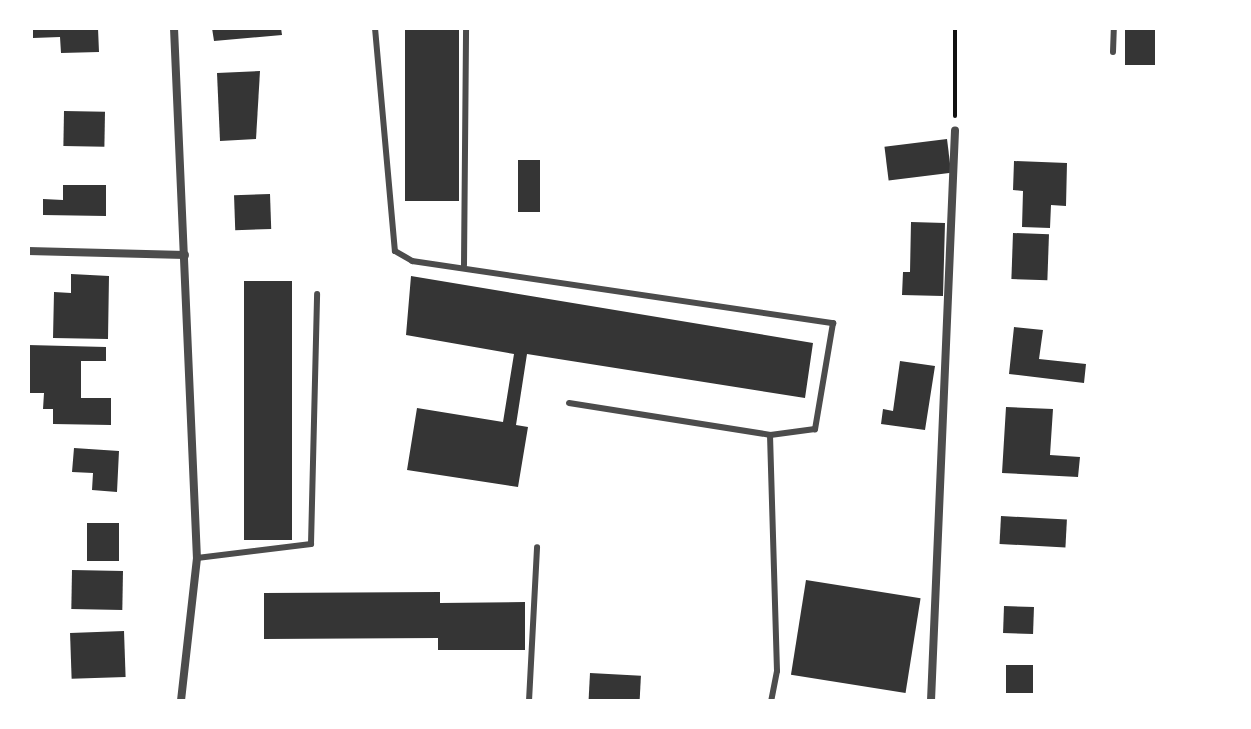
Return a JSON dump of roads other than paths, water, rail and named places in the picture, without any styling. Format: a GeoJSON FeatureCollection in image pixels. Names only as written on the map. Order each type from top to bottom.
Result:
{"type":"FeatureCollection","features":[{"type":"Feature","properties":{"kind":"street"},"geometry":{"type":"LineString","coordinates":[[174,28],[197,558],[181,701]]}},
{"type":"Feature","properties":{"kind":"street"},"geometry":{"type":"LineString","coordinates":[[931,701],[937,653],[955,131]]}},
{"type":"Feature","properties":{"kind":"street"},"geometry":{"type":"LineString","coordinates":[[28,251],[185,255]]}},
{"type":"Feature","properties":{"kind":"lane"},"geometry":{"type":"LineString","coordinates":[[375,28],[395,251],[412,261],[464,265],[833,323],[815,429],[770,435],[569,403]]}},
{"type":"Feature","properties":{"kind":"lane"},"geometry":{"type":"LineString","coordinates":[[464,265],[466,28]]}},
{"type":"Feature","properties":{"kind":"lane"},"geometry":{"type":"LineString","coordinates":[[1113,52],[1114,28]]}},
{"type":"Feature","properties":{"kind":"lane"},"geometry":{"type":"LineString","coordinates":[[197,558],[311,544],[317,294]]}},
{"type":"Feature","properties":{"kind":"lane"},"geometry":{"type":"LineString","coordinates":[[770,435],[777,671],[771,701]]}},
{"type":"Feature","properties":{"kind":"lane"},"geometry":{"type":"LineString","coordinates":[[529,701],[537,547]]}}]}
